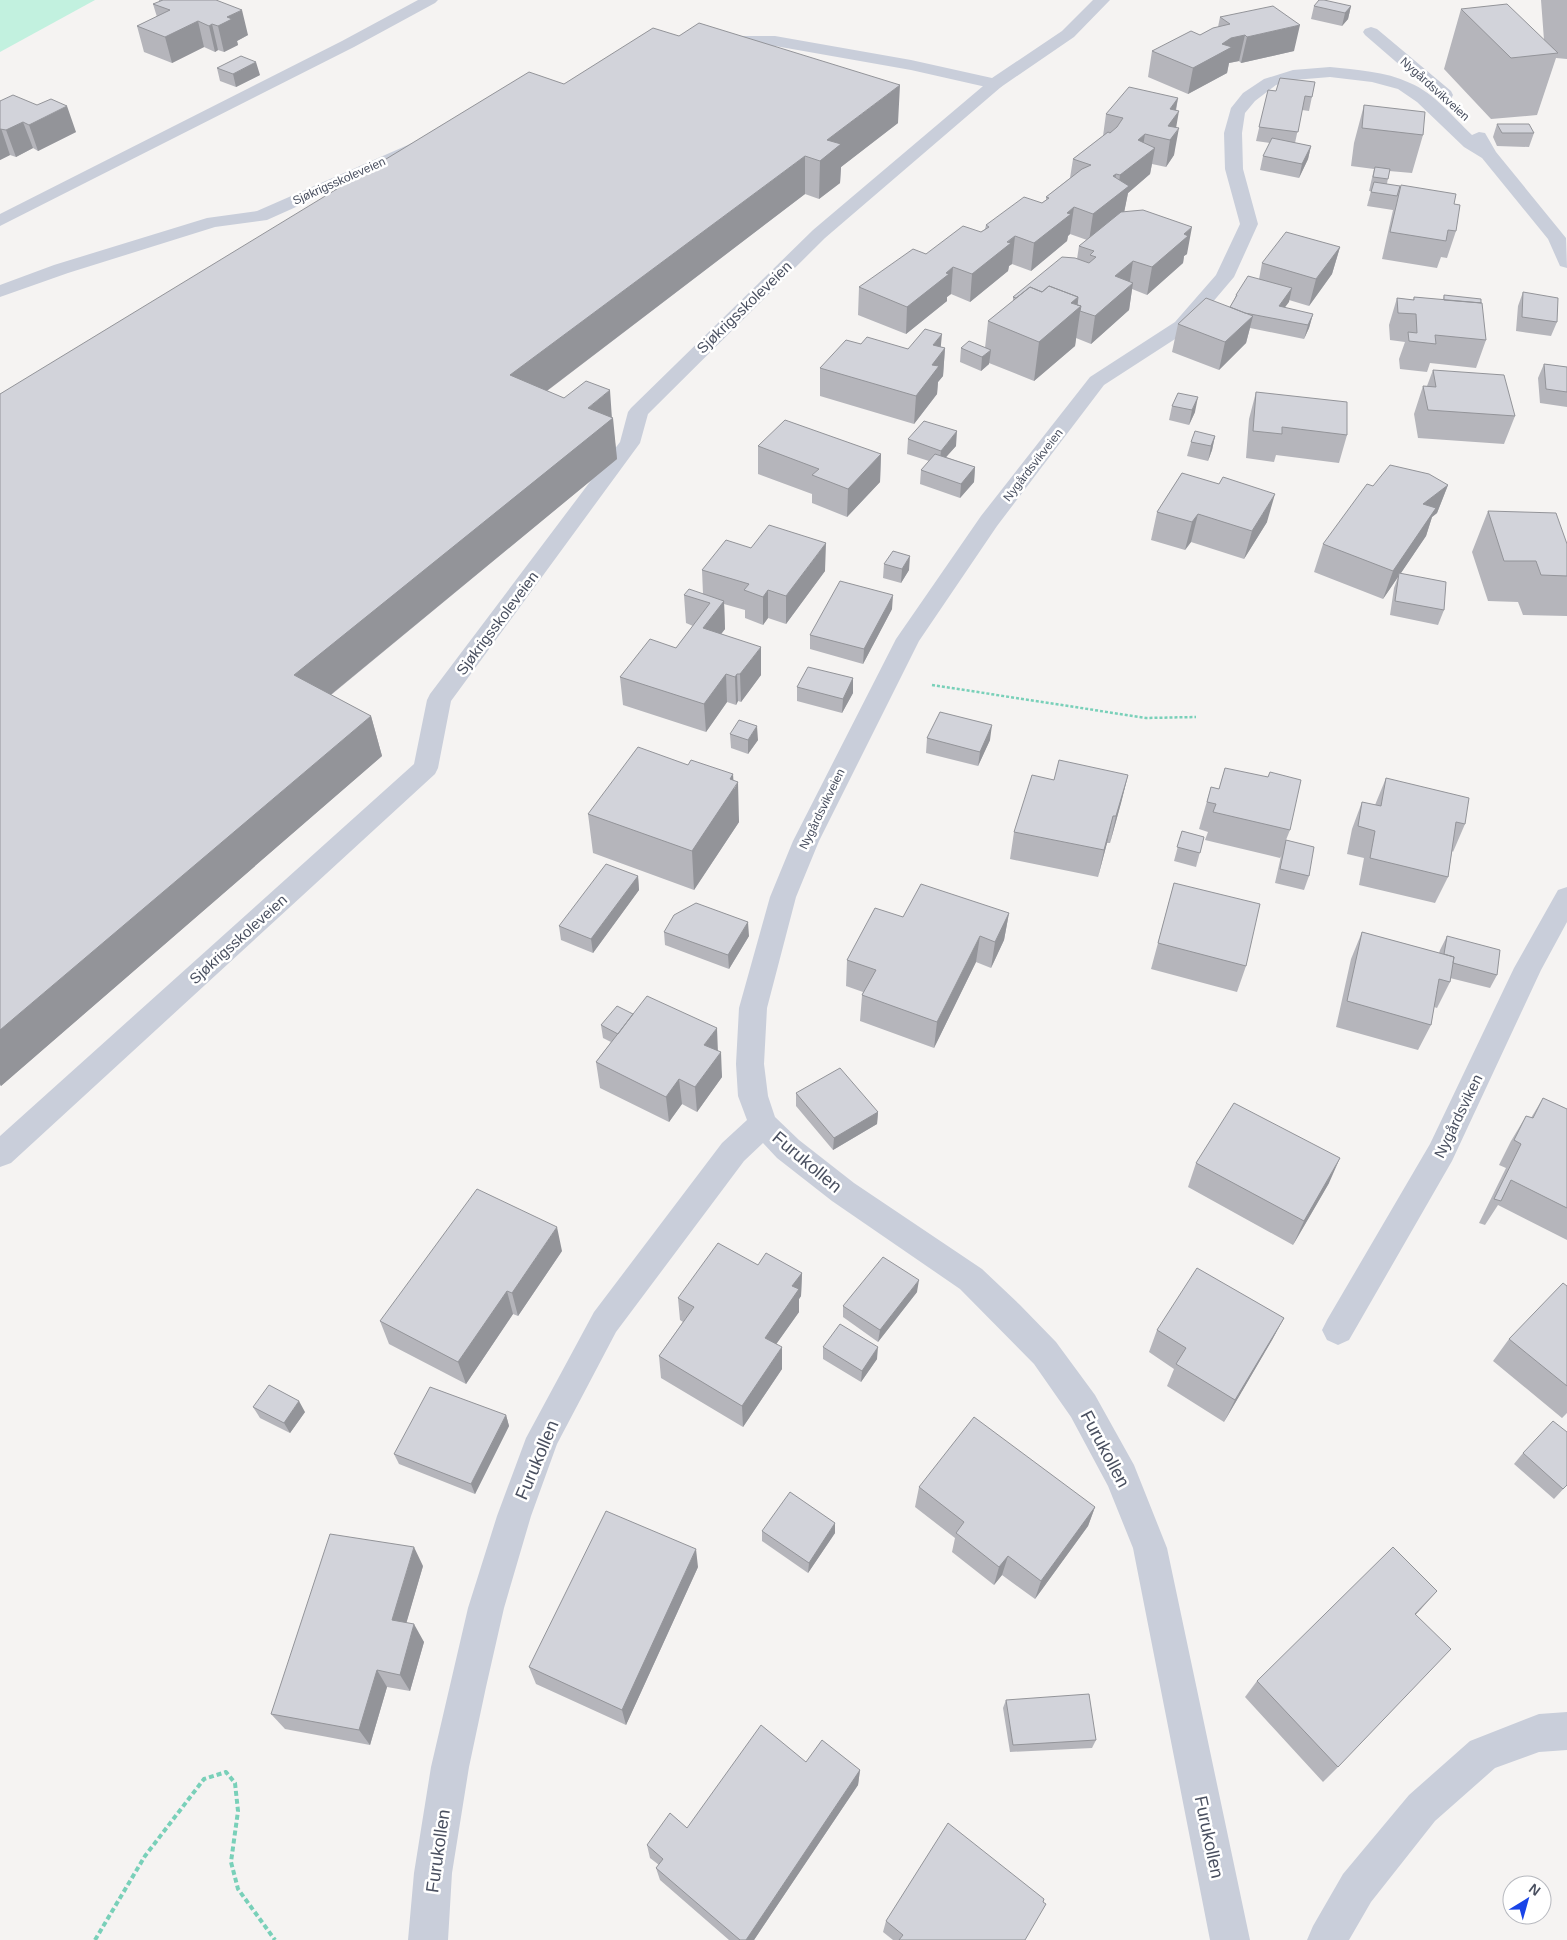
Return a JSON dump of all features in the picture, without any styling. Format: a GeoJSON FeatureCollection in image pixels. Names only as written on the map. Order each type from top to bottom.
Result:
{"type":"FeatureCollection","features":[{"type":"Feature","properties":{"kind":"street"},"geometry":{"type":"LineString","coordinates":[[0,221],[348,44],[430,0]]}},
{"type":"Feature","properties":{"kind":"street","name":"Sjøkrigsskoleveien"},"geometry":{"type":"LineString","coordinates":[[0,1154],[426,768],[440,700],[630,443],[638,412],[819,234],[995,84],[1068,34],[1102,0]]}},
{"type":"Feature","properties":{"kind":"street","name":"Nygårdsvikveien"},"geometry":{"type":"LineString","coordinates":[[1371,32],[1456,105]]}},
{"type":"Feature","properties":{"kind":"street"},"geometry":{"type":"LineString","coordinates":[[703,43],[728,40],[775,41],[911,65],[995,84]]}},
{"type":"Feature","properties":{"kind":"street","name":"Nygårdsvikveien"},"geometry":{"type":"LineString","coordinates":[[763,1124],[753,1096],[750,1064],[753,1008],[783,897],[806,841],[908,638],[989,520],[1097,381],[1182,326],[1225,277],[1249,224],[1234,169],[1233,133],[1238,112],[1249,97],[1270,82],[1293,75],[1330,72],[1374,77],[1404,86],[1423,98],[1470,143],[1488,154]]}},
{"type":"Feature","properties":{"kind":"street","name":"Nygårdsvikveien"},"geometry":{"type":"LineString","coordinates":[[1474,125],[1488,154],[1557,238],[1567,262]]}},
{"type":"Feature","properties":{"kind":"street","name":"Sjøkrigsskoleveien"},"geometry":{"type":"LineString","coordinates":[[0,291],[70,266],[213,222],[261,216],[431,139]]}},
{"type":"Feature","properties":{"kind":"street","name":"Nygårdsviken"},"geometry":{"type":"LineString","coordinates":[[1338,1330],[1441,1152],[1528,968],[1567,897]]}},
{"type":"Feature","properties":{"kind":"street","name":"Furukollen"},"geometry":{"type":"LineString","coordinates":[[428,1940],[433,1873],[450,1767],[486,1608],[514,1516],[543,1438],[605,1322],[734,1152],[763,1124],[788,1149],[843,1192],[971,1279],[1044,1353],[1083,1406],[1122,1477],[1150,1548],[1230,1940]]}},
{"type":"Feature","properties":{"kind":"street"},"geometry":{"type":"LineString","coordinates":[[1327,1940],[1357,1888],[1422,1808],[1483,1754],[1539,1732],[1567,1731]]}},
{"type":"Feature","properties":{"kind":"path"},"geometry":{"type":"LineString","coordinates":[[890,673],[932,685],[1094,711],[1146,718],[1196,717]]}},
{"type":"Feature","properties":{"kind":"path"},"geometry":{"type":"LineString","coordinates":[[95,1940],[145,1856],[168,1825],[204,1779],[226,1772],[235,1783],[238,1811],[231,1862],[238,1889],[275,1940]]}},
{"type":"Feature","properties":{"kind":"green space"},"geometry":{"type":"Polygon","coordinates":[[[0,0],[95,0],[0,52],[0,0]]]}},
{"type":"Feature","properties":{"kind":"building"},"geometry":{"type":"Polygon","coordinates":[[[163,0],[216,0],[242,10],[227,17],[232,19],[218,26],[212,24],[209,26],[198,21],[165,37],[137,26],[170,10],[153,4],[163,0]]]}},
{"type":"Feature","properties":{"kind":"building"},"geometry":{"type":"Polygon","coordinates":[[[1319,0],[1351,6],[1345,13],[1314,6],[1319,0]]]}},
{"type":"Feature","properties":{"kind":"building"},"geometry":{"type":"Polygon","coordinates":[[[1507,4],[1558,53],[1511,58],[1461,9],[1507,4]]]}},
{"type":"Feature","properties":{"kind":"building"},"geometry":{"type":"Polygon","coordinates":[[[1273,6],[1300,25],[1247,37],[1245,35],[1231,38],[1222,44],[1232,47],[1193,68],[1152,51],[1191,31],[1200,35],[1213,28],[1230,24],[1220,17],[1273,6]]]}},
{"type":"Feature","properties":{"kind":"building"},"geometry":{"type":"Polygon","coordinates":[[[699,23],[900,85],[827,140],[841,144],[820,161],[805,156],[510,375],[564,398],[586,381],[610,390],[588,408],[613,418],[294,675],[371,716],[0,1030],[0,394],[529,72],[564,84],[653,28],[679,36],[699,23]]]}},
{"type":"Feature","properties":{"kind":"building"},"geometry":{"type":"Polygon","coordinates":[[[241,56],[256,62],[233,74],[217,68],[241,56]]]}},
{"type":"Feature","properties":{"kind":"building"},"geometry":{"type":"Polygon","coordinates":[[[1280,78],[1315,82],[1312,97],[1305,96],[1298,132],[1259,127],[1268,90],[1276,91],[1280,78]]]}},
{"type":"Feature","properties":{"kind":"building"},"geometry":{"type":"Polygon","coordinates":[[[1129,87],[1178,98],[1170,109],[1179,111],[1168,126],[1179,128],[1170,140],[1145,134],[1138,140],[1155,148],[1120,175],[1116,174],[1113,176],[1129,186],[1093,214],[1074,207],[1067,213],[1071,214],[1034,243],[1015,236],[1007,242],[1011,243],[972,274],[953,267],[946,273],[949,274],[907,307],[859,287],[913,249],[926,254],[963,226],[981,232],[989,227],[986,225],[1024,197],[1042,203],[1049,198],[1046,197],[1082,169],[1091,165],[1073,159],[1117,127],[1123,118],[1106,114],[1129,87]]]}},
{"type":"Feature","properties":{"kind":"building"},"geometry":{"type":"Polygon","coordinates":[[[13,95],[37,105],[51,99],[67,106],[29,125],[23,122],[6,130],[0,129],[0,101],[13,95]]]}},
{"type":"Feature","properties":{"kind":"building"},"geometry":{"type":"Polygon","coordinates":[[[1364,105],[1425,112],[1423,135],[1362,128],[1364,105]]]}},
{"type":"Feature","properties":{"kind":"building"},"geometry":{"type":"Polygon","coordinates":[[[1497,124],[1529,124],[1534,133],[1502,133],[1497,124]]]}},
{"type":"Feature","properties":{"kind":"building"},"geometry":{"type":"Polygon","coordinates":[[[1272,138],[1311,146],[1302,164],[1263,156],[1272,138]]]}},
{"type":"Feature","properties":{"kind":"building"},"geometry":{"type":"Polygon","coordinates":[[[1375,167],[1390,169],[1388,179],[1373,177],[1375,167]]]}},
{"type":"Feature","properties":{"kind":"building"},"geometry":{"type":"Polygon","coordinates":[[[1374,182],[1400,186],[1397,196],[1371,192],[1374,182]]]}},
{"type":"Feature","properties":{"kind":"building"},"geometry":{"type":"Polygon","coordinates":[[[1401,185],[1456,194],[1454,204],[1460,205],[1456,231],[1448,230],[1446,241],[1390,232],[1401,185]]]}},
{"type":"Feature","properties":{"kind":"building"},"geometry":{"type":"Polygon","coordinates":[[[1143,210],[1192,227],[1184,234],[1188,236],[1152,267],[1133,261],[1115,276],[1133,283],[1095,316],[1080,311],[1081,306],[1077,305],[1078,297],[1049,286],[1042,292],[1030,287],[1016,298],[1013,297],[1062,257],[1075,258],[1089,263],[1096,257],[1090,255],[1094,251],[1079,246],[1121,212],[1143,210]]]}},
{"type":"Feature","properties":{"kind":"building"},"geometry":{"type":"Polygon","coordinates":[[[1286,232],[1340,247],[1316,279],[1262,263],[1286,232]]]}},
{"type":"Feature","properties":{"kind":"building"},"geometry":{"type":"Polygon","coordinates":[[[1248,276],[1292,288],[1279,306],[1313,314],[1308,325],[1245,313],[1230,307],[1248,276]]]}},
{"type":"Feature","properties":{"kind":"building"},"geometry":{"type":"Polygon","coordinates":[[[1049,286],[1078,297],[1071,303],[1081,306],[1039,342],[988,321],[1030,287],[1042,292],[1049,286]]]}},
{"type":"Feature","properties":{"kind":"building"},"geometry":{"type":"Polygon","coordinates":[[[1523,292],[1558,298],[1557,322],[1522,317],[1523,292]]]}},
{"type":"Feature","properties":{"kind":"building"},"geometry":{"type":"Polygon","coordinates":[[[1444,295],[1481,299],[1481,303],[1444,300],[1444,295]]]}},
{"type":"Feature","properties":{"kind":"building"},"geometry":{"type":"Polygon","coordinates":[[[1414,297],[1482,303],[1486,340],[1435,335],[1436,344],[1409,341],[1408,332],[1417,333],[1416,314],[1398,313],[1397,298],[1414,300],[1414,297]]]}},
{"type":"Feature","properties":{"kind":"building"},"geometry":{"type":"Polygon","coordinates":[[[1206,298],[1253,316],[1225,342],[1178,324],[1206,298]]]}},
{"type":"Feature","properties":{"kind":"building"},"geometry":{"type":"Polygon","coordinates":[[[925,329],[942,334],[933,345],[945,348],[932,365],[939,366],[916,396],[820,368],[846,340],[861,344],[867,337],[908,349],[925,329]]]}},
{"type":"Feature","properties":{"kind":"building"},"geometry":{"type":"Polygon","coordinates":[[[969,341],[991,350],[982,357],[961,348],[969,341]]]}},
{"type":"Feature","properties":{"kind":"building"},"geometry":{"type":"Polygon","coordinates":[[[1544,364],[1567,367],[1567,392],[1546,389],[1544,364]]]}},
{"type":"Feature","properties":{"kind":"building"},"geometry":{"type":"Polygon","coordinates":[[[1433,370],[1504,375],[1515,416],[1428,410],[1423,386],[1436,387],[1433,370]]]}},
{"type":"Feature","properties":{"kind":"building"},"geometry":{"type":"Polygon","coordinates":[[[1256,392],[1347,402],[1347,435],[1282,427],[1282,434],[1253,431],[1256,392]]]}},
{"type":"Feature","properties":{"kind":"building"},"geometry":{"type":"Polygon","coordinates":[[[1178,393],[1198,397],[1192,410],[1172,406],[1178,393]]]}},
{"type":"Feature","properties":{"kind":"building"},"geometry":{"type":"Polygon","coordinates":[[[785,420],[881,454],[848,489],[812,475],[819,469],[758,446],[785,420]]]}},
{"type":"Feature","properties":{"kind":"building"},"geometry":{"type":"Polygon","coordinates":[[[924,421],[957,431],[941,451],[908,439],[924,421]]]}},
{"type":"Feature","properties":{"kind":"building"},"geometry":{"type":"Polygon","coordinates":[[[1195,431],[1215,436],[1211,446],[1191,442],[1195,431]]]}},
{"type":"Feature","properties":{"kind":"building"},"geometry":{"type":"Polygon","coordinates":[[[935,454],[975,467],[961,484],[921,470],[935,454]]]}},
{"type":"Feature","properties":{"kind":"building"},"geometry":{"type":"Polygon","coordinates":[[[1390,465],[1429,474],[1448,485],[1423,504],[1436,508],[1393,571],[1323,544],[1367,484],[1373,486],[1390,465]]]}},
{"type":"Feature","properties":{"kind":"building"},"geometry":{"type":"Polygon","coordinates":[[[1182,473],[1219,484],[1223,477],[1275,494],[1252,531],[1198,514],[1192,522],[1157,512],[1182,473]]]}},
{"type":"Feature","properties":{"kind":"building"},"geometry":{"type":"Polygon","coordinates":[[[1488,511],[1556,513],[1567,544],[1567,576],[1541,575],[1536,561],[1504,561],[1488,511]]]}},
{"type":"Feature","properties":{"kind":"building"},"geometry":{"type":"Polygon","coordinates":[[[769,525],[826,543],[786,596],[768,590],[763,597],[744,590],[749,584],[702,570],[726,540],[751,548],[769,525]]]}},
{"type":"Feature","properties":{"kind":"building"},"geometry":{"type":"Polygon","coordinates":[[[893,551],[910,556],[902,569],[884,564],[893,551]]]}},
{"type":"Feature","properties":{"kind":"building"},"geometry":{"type":"Polygon","coordinates":[[[1399,573],[1446,582],[1444,610],[1395,601],[1399,573]]]}},
{"type":"Feature","properties":{"kind":"building"},"geometry":{"type":"Polygon","coordinates":[[[840,581],[893,595],[864,649],[810,635],[840,581]]]}},
{"type":"Feature","properties":{"kind":"building"},"geometry":{"type":"Polygon","coordinates":[[[689,589],[724,601],[703,628],[761,647],[740,674],[737,674],[735,677],[726,674],[704,704],[620,677],[650,639],[676,648],[710,603],[684,595],[689,589]]]}},
{"type":"Feature","properties":{"kind":"building"},"geometry":{"type":"Polygon","coordinates":[[[808,667],[853,678],[843,699],[797,687],[808,667]]]}},
{"type":"Feature","properties":{"kind":"building"},"geometry":{"type":"Polygon","coordinates":[[[940,712],[992,725],[980,752],[927,738],[940,712]]]}},
{"type":"Feature","properties":{"kind":"building"},"geometry":{"type":"Polygon","coordinates":[[[739,720],[757,726],[748,740],[730,734],[739,720]]]}},
{"type":"Feature","properties":{"kind":"building"},"geometry":{"type":"Polygon","coordinates":[[[638,747],[688,765],[691,760],[733,774],[730,779],[738,782],[692,851],[588,814],[638,747]]]}},
{"type":"Feature","properties":{"kind":"building"},"geometry":{"type":"Polygon","coordinates":[[[1059,760],[1128,775],[1116,816],[1113,816],[1104,850],[1014,832],[1032,775],[1054,780],[1059,760]]]}},
{"type":"Feature","properties":{"kind":"building"},"geometry":{"type":"Polygon","coordinates":[[[1225,768],[1268,777],[1270,772],[1301,780],[1290,830],[1213,812],[1216,804],[1207,802],[1211,787],[1219,789],[1225,768]]]}},
{"type":"Feature","properties":{"kind":"building"},"geometry":{"type":"Polygon","coordinates":[[[1386,778],[1469,798],[1465,824],[1456,822],[1448,877],[1370,858],[1375,831],[1358,826],[1362,802],[1381,806],[1386,778]]]}},
{"type":"Feature","properties":{"kind":"building"},"geometry":{"type":"Polygon","coordinates":[[[1182,831],[1204,837],[1200,853],[1177,847],[1182,831]]]}},
{"type":"Feature","properties":{"kind":"building"},"geometry":{"type":"Polygon","coordinates":[[[1286,840],[1314,847],[1309,876],[1280,869],[1286,840]]]}},
{"type":"Feature","properties":{"kind":"building"},"geometry":{"type":"Polygon","coordinates":[[[606,864],[638,876],[591,939],[559,926],[606,864]]]}},
{"type":"Feature","properties":{"kind":"building"},"geometry":{"type":"Polygon","coordinates":[[[1174,883],[1260,904],[1246,966],[1158,943],[1174,883]]]}},
{"type":"Feature","properties":{"kind":"building"},"geometry":{"type":"Polygon","coordinates":[[[921,884],[1009,913],[995,942],[980,936],[937,1022],[862,995],[876,970],[847,960],[875,908],[903,917],[921,884]]]}},
{"type":"Feature","properties":{"kind":"building"},"geometry":{"type":"Polygon","coordinates":[[[696,903],[748,922],[728,955],[664,932],[674,915],[696,903]]]}},
{"type":"Feature","properties":{"kind":"building"},"geometry":{"type":"Polygon","coordinates":[[[1362,932],[1454,957],[1450,982],[1439,979],[1431,1025],[1347,1001],[1362,932]]]}},
{"type":"Feature","properties":{"kind":"building"},"geometry":{"type":"Polygon","coordinates":[[[1447,936],[1500,950],[1497,975],[1453,963],[1454,957],[1444,954],[1447,936]]]}},
{"type":"Feature","properties":{"kind":"building"},"geometry":{"type":"Polygon","coordinates":[[[647,996],[717,1028],[704,1045],[721,1052],[695,1087],[679,1079],[666,1097],[596,1062],[647,996]]]}},
{"type":"Feature","properties":{"kind":"building"},"geometry":{"type":"Polygon","coordinates":[[[617,1006],[633,1014],[618,1034],[601,1025],[617,1006]]]}},
{"type":"Feature","properties":{"kind":"building"},"geometry":{"type":"Polygon","coordinates":[[[840,1068],[878,1112],[834,1138],[796,1093],[840,1068]]]}},
{"type":"Feature","properties":{"kind":"building"},"geometry":{"type":"Polygon","coordinates":[[[1543,1098],[1567,1109],[1567,1208],[1511,1180],[1501,1201],[1494,1199],[1521,1144],[1514,1140],[1526,1116],[1533,1118],[1543,1098]]]}},
{"type":"Feature","properties":{"kind":"building"},"geometry":{"type":"Polygon","coordinates":[[[1234,1103],[1340,1158],[1304,1221],[1196,1163],[1234,1103]]]}},
{"type":"Feature","properties":{"kind":"building"},"geometry":{"type":"Polygon","coordinates":[[[477,1189],[557,1227],[512,1293],[507,1291],[458,1362],[380,1321],[477,1189]]]}},
{"type":"Feature","properties":{"kind":"building"},"geometry":{"type":"Polygon","coordinates":[[[718,1243],[758,1265],[766,1253],[802,1273],[792,1286],[799,1289],[765,1338],[782,1347],[742,1406],[659,1356],[694,1307],[678,1298],[718,1243]]]}},
{"type":"Feature","properties":{"kind":"building"},"geometry":{"type":"Polygon","coordinates":[[[883,1257],[919,1280],[880,1330],[843,1306],[883,1257]]]}},
{"type":"Feature","properties":{"kind":"building"},"geometry":{"type":"Polygon","coordinates":[[[1197,1268],[1284,1318],[1235,1400],[1176,1364],[1186,1348],[1157,1330],[1197,1268]]]}},
{"type":"Feature","properties":{"kind":"building"},"geometry":{"type":"Polygon","coordinates":[[[1563,1283],[1567,1286],[1567,1386],[1509,1339],[1563,1283]]]}},
{"type":"Feature","properties":{"kind":"building"},"geometry":{"type":"Polygon","coordinates":[[[840,1324],[878,1347],[862,1371],[823,1347],[840,1324]]]}},
{"type":"Feature","properties":{"kind":"building"},"geometry":{"type":"Polygon","coordinates":[[[269,1385],[299,1401],[284,1423],[253,1407],[269,1385]]]}},
{"type":"Feature","properties":{"kind":"building"},"geometry":{"type":"Polygon","coordinates":[[[430,1387],[506,1415],[471,1484],[394,1454],[430,1387]]]}},
{"type":"Feature","properties":{"kind":"building"},"geometry":{"type":"Polygon","coordinates":[[[974,1417],[1095,1507],[1041,1581],[1008,1556],[999,1567],[956,1533],[964,1522],[919,1487],[974,1417]]]}},
{"type":"Feature","properties":{"kind":"building"},"geometry":{"type":"Polygon","coordinates":[[[1553,1421],[1567,1432],[1567,1485],[1563,1489],[1523,1453],[1553,1421]]]}},
{"type":"Feature","properties":{"kind":"building"},"geometry":{"type":"Polygon","coordinates":[[[790,1492],[835,1523],[809,1563],[762,1531],[790,1492]]]}},
{"type":"Feature","properties":{"kind":"building"},"geometry":{"type":"Polygon","coordinates":[[[606,1511],[696,1549],[622,1710],[529,1667],[606,1511]]]}},
{"type":"Feature","properties":{"kind":"building"},"geometry":{"type":"Polygon","coordinates":[[[330,1534],[414,1547],[392,1620],[414,1624],[400,1675],[377,1670],[359,1730],[271,1714],[330,1534]]]}},
{"type":"Feature","properties":{"kind":"building"},"geometry":{"type":"Polygon","coordinates":[[[1393,1547],[1437,1591],[1415,1614],[1451,1649],[1338,1767],[1257,1681],[1393,1547]]]}},
{"type":"Feature","properties":{"kind":"building"},"geometry":{"type":"Polygon","coordinates":[[[1089,1694],[1096,1740],[1013,1745],[1006,1700],[1089,1694]]]}},
{"type":"Feature","properties":{"kind":"building"},"geometry":{"type":"Polygon","coordinates":[[[761,1725],[806,1762],[822,1740],[860,1770],[746,1940],[740,1940],[656,1868],[663,1859],[647,1845],[670,1813],[687,1828],[761,1725]]]}},
{"type":"Feature","properties":{"kind":"building"},"geometry":{"type":"Polygon","coordinates":[[[948,1823],[1044,1899],[1043,1902],[1046,1904],[1025,1940],[899,1940],[903,1935],[886,1921],[948,1823]]]}}]}
